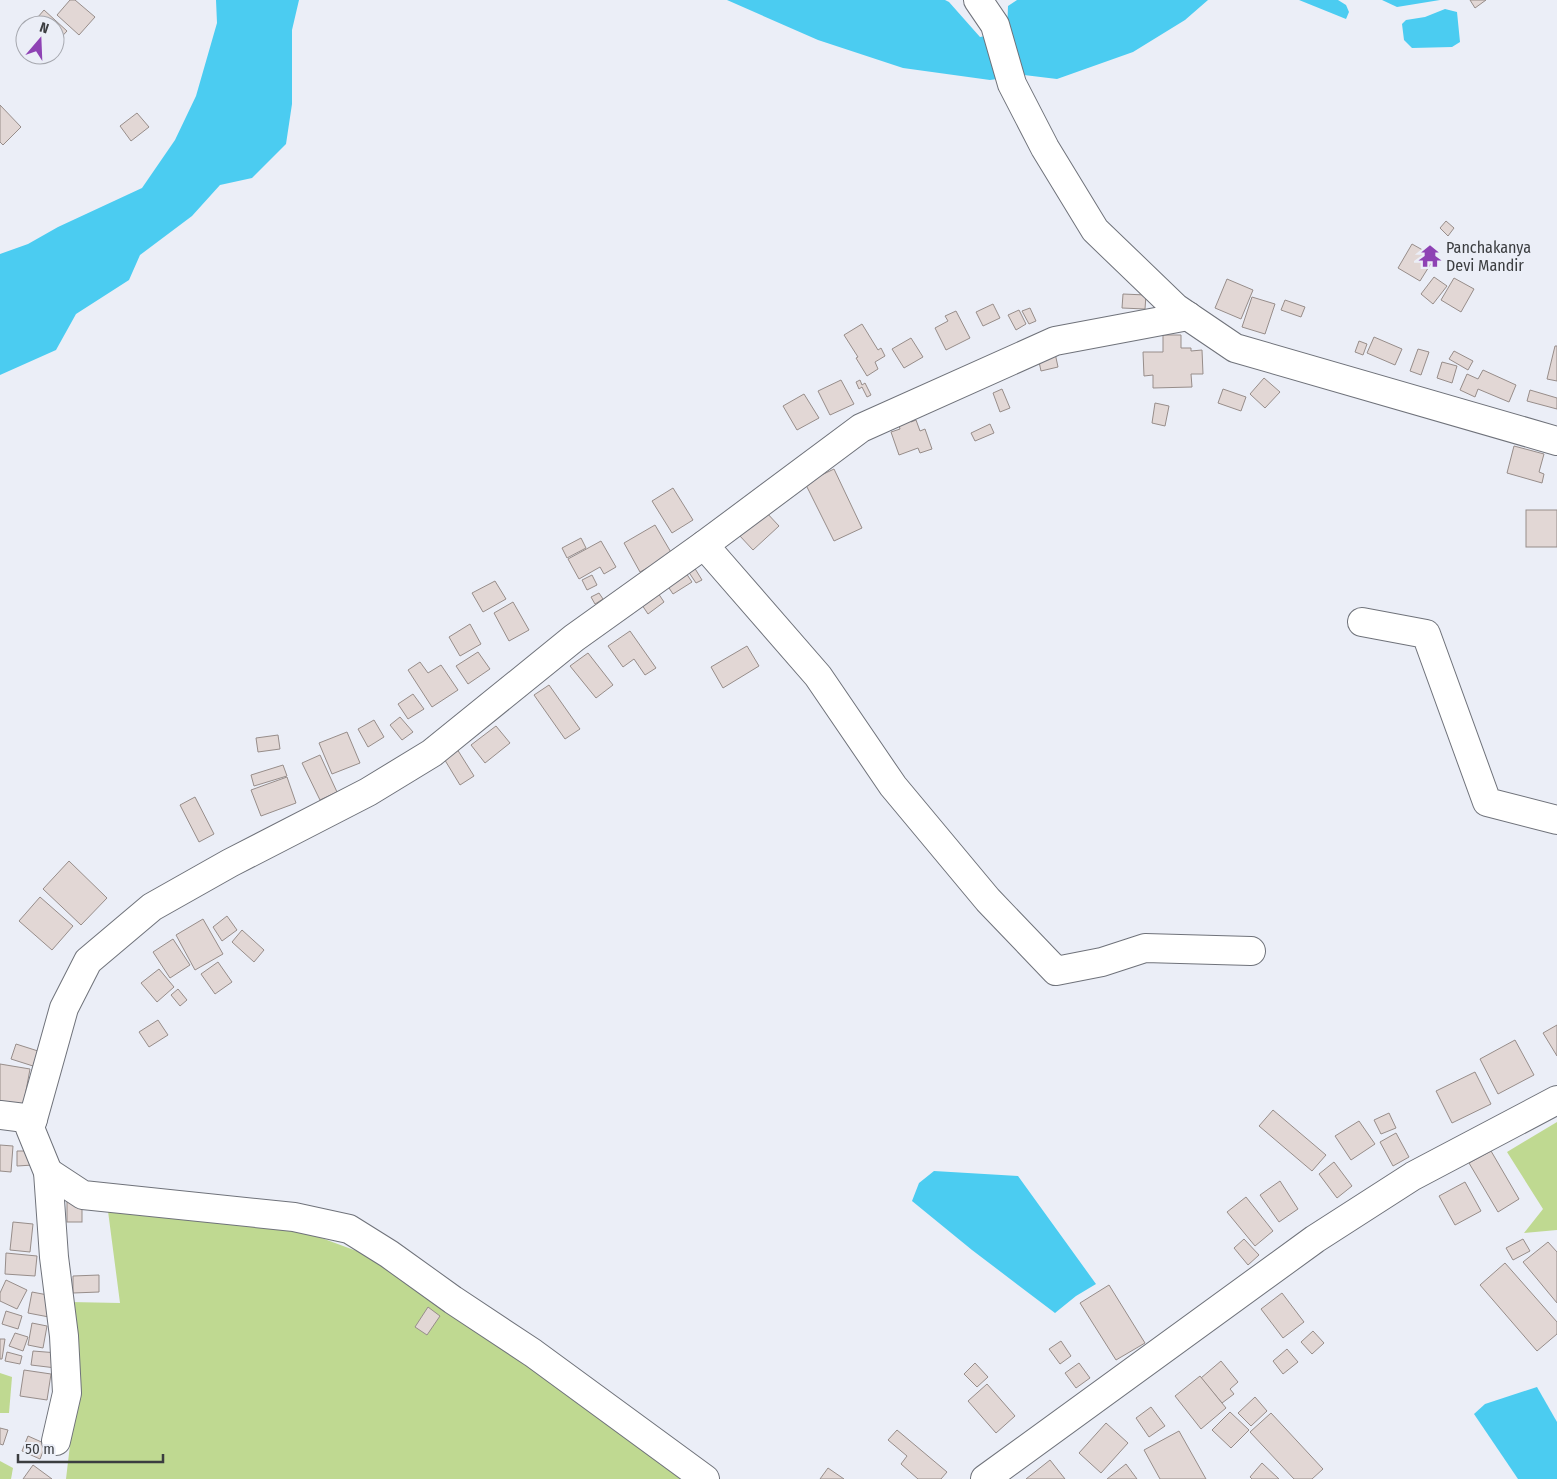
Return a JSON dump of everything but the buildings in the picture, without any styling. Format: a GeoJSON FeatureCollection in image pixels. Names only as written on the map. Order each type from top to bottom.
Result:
{"type":"FeatureCollection","features":[{"type":"Feature","properties":{"kind":"street"},"geometry":{"type":"LineString","coordinates":[[978,0],[995,25],[1012,84],[1045,148],[1095,230],[1176,308],[1235,348],[1557,441]]}},
{"type":"Feature","properties":{"kind":"street"},"geometry":{"type":"LineString","coordinates":[[56,1441],[67,1392],[64,1336],[54,1257],[48,1172],[30,1128],[64,1008],[88,961],[152,907],[230,863],[368,792],[432,753],[574,638],[704,545],[861,428],[1055,341],[1188,316]]}},
{"type":"Feature","properties":{"kind":"street"},"geometry":{"type":"LineString","coordinates":[[704,545],[818,676],[893,786],[988,900],[1056,971],[1102,962],[1145,948],[1252,951]]}},
{"type":"Feature","properties":{"kind":"street"},"geometry":{"type":"LineString","coordinates":[[1362,622],[1426,634],[1487,802],[1557,820]]}},
{"type":"Feature","properties":{"kind":"street"},"geometry":{"type":"LineString","coordinates":[[985,1479],[1315,1239],[1413,1176],[1557,1100]]}},
{"type":"Feature","properties":{"kind":"street"},"geometry":{"type":"LineString","coordinates":[[0,1115],[34,1119]]}},
{"type":"Feature","properties":{"kind":"street"},"geometry":{"type":"LineString","coordinates":[[48,1172],[83,1195],[294,1217],[350,1229],[389,1254],[452,1300],[533,1353],[705,1479]]}},
{"type":"Feature","properties":{"kind":"green space"},"geometry":{"type":"Polygon","coordinates":[[[1557,1122],[1557,1230],[1524,1233],[1543,1209],[1507,1152],[1557,1122]]]}},
{"type":"Feature","properties":{"kind":"green space"},"geometry":{"type":"Polygon","coordinates":[[[108,1211],[289,1226],[373,1257],[448,1306],[687,1479],[66,1479],[78,1377],[70,1302],[120,1303],[108,1211]]]}},
{"type":"Feature","properties":{"kind":"green space"},"geometry":{"type":"Polygon","coordinates":[[[0,1373],[12,1377],[9,1413],[0,1413],[0,1373]]]}},
{"type":"Feature","properties":{"kind":"green space"},"geometry":{"type":"Polygon","coordinates":[[[0,1461],[13,1468],[11,1479],[0,1479],[0,1461]]]}},
{"type":"Feature","properties":{"kind":"water"},"geometry":{"type":"Polygon","coordinates":[[[216,0],[299,0],[292,30],[292,104],[286,144],[252,178],[220,185],[192,216],[140,255],[129,280],[76,314],[56,350],[0,375],[0,254],[28,244],[58,227],[142,188],[175,140],[196,96],[217,23],[216,0]]]}},
{"type":"Feature","properties":{"kind":"water"},"geometry":{"type":"Polygon","coordinates":[[[727,0],[945,0],[949,2],[980,37],[1007,32],[1008,6],[1017,0],[1208,0],[1185,20],[1133,52],[1057,79],[1024,75],[990,80],[903,68],[818,40],[727,0]]]}},
{"type":"Feature","properties":{"kind":"water"},"geometry":{"type":"Polygon","coordinates":[[[1299,0],[1338,0],[1346,5],[1349,12],[1346,19],[1299,0]]]}},
{"type":"Feature","properties":{"kind":"water"},"geometry":{"type":"Polygon","coordinates":[[[1382,0],[1440,0],[1397,7],[1382,0]]]}},
{"type":"Feature","properties":{"kind":"water"},"geometry":{"type":"Polygon","coordinates":[[[1445,9],[1457,12],[1460,42],[1452,47],[1412,48],[1404,40],[1402,24],[1406,20],[1425,17],[1445,9]]]}},
{"type":"Feature","properties":{"kind":"water"},"geometry":{"type":"Polygon","coordinates":[[[934,1171],[1018,1176],[1096,1284],[1076,1296],[1055,1313],[972,1250],[912,1201],[919,1183],[934,1171]]]}},
{"type":"Feature","properties":{"kind":"water"},"geometry":{"type":"Polygon","coordinates":[[[1537,1387],[1557,1422],[1557,1479],[1518,1479],[1474,1414],[1485,1404],[1537,1387]]]}},
{"type":"Feature","properties":{"kind":"place","name":"Panchakanya Devi Mandir"},"geometry":{"type":"Point","coordinates":[1430,256]}}]}
